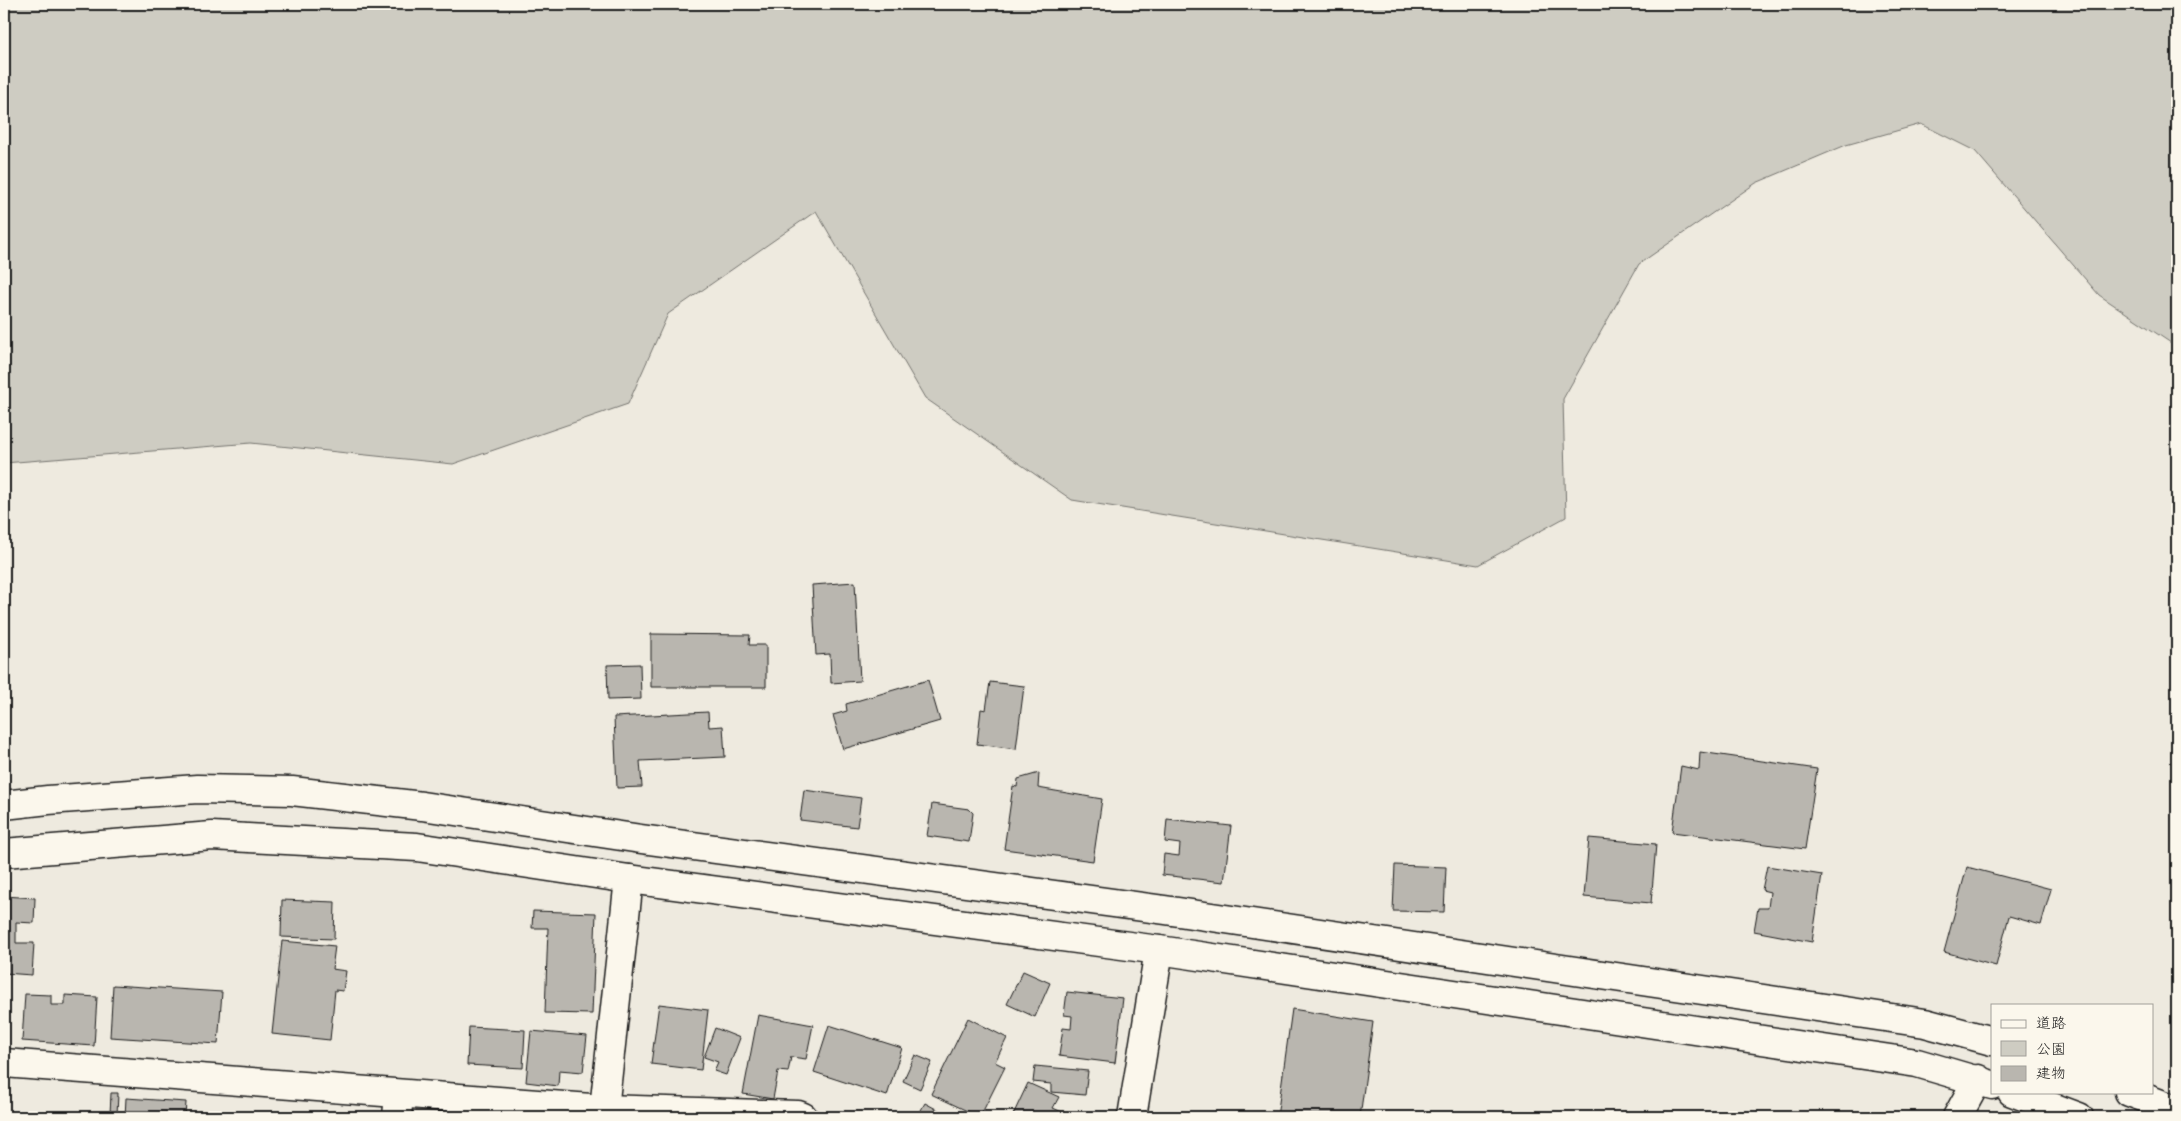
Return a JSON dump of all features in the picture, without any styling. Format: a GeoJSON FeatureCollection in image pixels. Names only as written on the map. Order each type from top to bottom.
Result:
{"type":"FeatureCollection","features":[{"type":"Feature","properties":{"kind":"street"},"geometry":{"type":"LineString","coordinates":[[4,805],[197,789],[292,791],[422,806],[641,839],[1165,910],[1925,1023],[1991,1041]]}},
{"type":"Feature","properties":{"kind":"street"},"geometry":{"type":"LineString","coordinates":[[4,853],[212,836],[416,847],[629,879],[1160,950],[1917,1064],[1985,1082],[1957,1117]]}},
{"type":"Feature","properties":{"kind":"street"},"geometry":{"type":"LineString","coordinates":[[604,1109],[629,879]]}},
{"type":"Feature","properties":{"kind":"street"},"geometry":{"type":"LineString","coordinates":[[1132,1117],[1160,950]]}},
{"type":"Feature","properties":{"kind":"street"},"geometry":{"type":"LineString","coordinates":[[4,1063],[398,1106],[604,1109],[798,1115],[803,1117]]}},
{"type":"Feature","properties":{"kind":"street"},"geometry":{"type":"LineString","coordinates":[[2017,1094],[2079,1117]]}},
{"type":"Feature","properties":{"kind":"street"},"geometry":{"type":"LineString","coordinates":[[2134,1094],[2177,1110]]}},
{"type":"Feature","properties":{"kind":"green space"},"geometry":{"type":"Polygon","coordinates":[[[4,4],[2177,4],[2177,347],[2099,295],[1975,151],[1921,124],[1846,145],[1756,183],[1639,264],[1563,399],[1566,517],[1478,565],[1072,500],[925,398],[816,211],[668,314],[628,404],[453,464],[251,443],[4,463],[4,4]]]}},
{"type":"Feature","properties":{"kind":"building"},"geometry":{"type":"Polygon","coordinates":[[[855,582],[860,681],[831,683],[830,654],[816,655],[812,585],[855,582]]]}},
{"type":"Feature","properties":{"kind":"building"},"geometry":{"type":"Polygon","coordinates":[[[651,634],[750,635],[749,645],[766,645],[766,687],[651,687],[651,634]]]}},
{"type":"Feature","properties":{"kind":"building"},"geometry":{"type":"Polygon","coordinates":[[[640,664],[641,699],[608,700],[607,665],[640,664]]]}},
{"type":"Feature","properties":{"kind":"building"},"geometry":{"type":"Polygon","coordinates":[[[928,680],[940,721],[843,749],[833,715],[847,711],[846,704],[928,680]]]}},
{"type":"Feature","properties":{"kind":"building"},"geometry":{"type":"Polygon","coordinates":[[[990,682],[1024,686],[1016,749],[977,744],[981,709],[986,710],[990,682]]]}},
{"type":"Feature","properties":{"kind":"building"},"geometry":{"type":"Polygon","coordinates":[[[708,712],[709,727],[723,726],[725,757],[640,761],[642,787],[617,788],[614,717],[708,712]]]}},
{"type":"Feature","properties":{"kind":"building"},"geometry":{"type":"Polygon","coordinates":[[[1700,752],[1817,769],[1805,849],[1672,832],[1681,766],[1699,770],[1700,752]]]}},
{"type":"Feature","properties":{"kind":"building"},"geometry":{"type":"Polygon","coordinates":[[[1039,773],[1038,788],[1102,799],[1093,861],[1004,849],[1013,786],[1017,787],[1018,779],[1039,773]]]}},
{"type":"Feature","properties":{"kind":"building"},"geometry":{"type":"Polygon","coordinates":[[[804,790],[861,798],[857,827],[800,820],[804,790]]]}},
{"type":"Feature","properties":{"kind":"building"},"geometry":{"type":"Polygon","coordinates":[[[932,804],[969,809],[973,813],[969,842],[927,836],[932,804]]]}},
{"type":"Feature","properties":{"kind":"building"},"geometry":{"type":"Polygon","coordinates":[[[1167,819],[1231,826],[1224,882],[1162,875],[1164,854],[1179,856],[1180,844],[1165,842],[1167,819]]]}},
{"type":"Feature","properties":{"kind":"building"},"geometry":{"type":"Polygon","coordinates":[[[1589,838],[1656,844],[1651,903],[1584,897],[1589,838]]]}},
{"type":"Feature","properties":{"kind":"building"},"geometry":{"type":"Polygon","coordinates":[[[1395,865],[1446,867],[1444,912],[1393,911],[1395,865]]]}},
{"type":"Feature","properties":{"kind":"building"},"geometry":{"type":"Polygon","coordinates":[[[1767,866],[1822,875],[1812,942],[1754,931],[1758,908],[1768,908],[1770,892],[1762,890],[1767,866]]]}},
{"type":"Feature","properties":{"kind":"building"},"geometry":{"type":"Polygon","coordinates":[[[1967,867],[2051,889],[2041,925],[2009,916],[1996,966],[1944,952],[1967,867]]]}},
{"type":"Feature","properties":{"kind":"building"},"geometry":{"type":"Polygon","coordinates":[[[4,896],[35,898],[34,923],[16,922],[16,943],[34,943],[32,975],[4,973],[4,896]]]}},
{"type":"Feature","properties":{"kind":"building"},"geometry":{"type":"Polygon","coordinates":[[[282,900],[335,902],[334,939],[281,937],[282,900]]]}},
{"type":"Feature","properties":{"kind":"building"},"geometry":{"type":"Polygon","coordinates":[[[533,911],[596,913],[592,1014],[545,1013],[548,928],[532,928],[533,911]]]}},
{"type":"Feature","properties":{"kind":"building"},"geometry":{"type":"Polygon","coordinates":[[[282,941],[335,946],[332,969],[346,971],[343,991],[335,990],[330,1040],[272,1034],[282,941]]]}},
{"type":"Feature","properties":{"kind":"building"},"geometry":{"type":"Polygon","coordinates":[[[1023,971],[1050,983],[1035,1017],[1007,1004],[1023,971]]]}},
{"type":"Feature","properties":{"kind":"building"},"geometry":{"type":"Polygon","coordinates":[[[113,985],[222,992],[218,1044],[110,1037],[113,985]]]}},
{"type":"Feature","properties":{"kind":"building"},"geometry":{"type":"Polygon","coordinates":[[[1067,992],[1123,998],[1115,1063],[1059,1056],[1063,1028],[1071,1029],[1072,1016],[1064,1015],[1067,992]]]}},
{"type":"Feature","properties":{"kind":"building"},"geometry":{"type":"Polygon","coordinates":[[[25,994],[51,995],[51,1005],[65,1005],[65,995],[97,997],[94,1046],[22,1041],[25,994]]]}},
{"type":"Feature","properties":{"kind":"building"},"geometry":{"type":"Polygon","coordinates":[[[659,1004],[708,1010],[701,1070],[651,1064],[659,1004]]]}},
{"type":"Feature","properties":{"kind":"building"},"geometry":{"type":"Polygon","coordinates":[[[1292,1009],[1373,1022],[1360,1117],[1277,1117],[1292,1009]]]}},
{"type":"Feature","properties":{"kind":"building"},"geometry":{"type":"Polygon","coordinates":[[[758,1015],[813,1025],[806,1059],[791,1057],[788,1072],[778,1071],[773,1099],[743,1094],[758,1015]]]}},
{"type":"Feature","properties":{"kind":"building"},"geometry":{"type":"Polygon","coordinates":[[[968,1018],[1007,1038],[995,1062],[1005,1067],[980,1117],[931,1094],[968,1018]]]}},
{"type":"Feature","properties":{"kind":"building"},"geometry":{"type":"Polygon","coordinates":[[[829,1025],[902,1048],[887,1096],[814,1072],[829,1025]]]}},
{"type":"Feature","properties":{"kind":"building"},"geometry":{"type":"Polygon","coordinates":[[[469,1027],[525,1030],[523,1068],[467,1065],[469,1027]]]}},
{"type":"Feature","properties":{"kind":"building"},"geometry":{"type":"Polygon","coordinates":[[[715,1028],[740,1038],[726,1075],[714,1071],[718,1062],[704,1057],[715,1028]]]}},
{"type":"Feature","properties":{"kind":"building"},"geometry":{"type":"Polygon","coordinates":[[[531,1031],[587,1036],[583,1072],[559,1070],[558,1086],[526,1082],[531,1031]]]}},
{"type":"Feature","properties":{"kind":"building"},"geometry":{"type":"Polygon","coordinates":[[[915,1055],[932,1062],[920,1089],[903,1081],[915,1055]]]}},
{"type":"Feature","properties":{"kind":"building"},"geometry":{"type":"Polygon","coordinates":[[[1035,1066],[1088,1071],[1085,1095],[1051,1092],[1051,1084],[1033,1082],[1035,1066]]]}},
{"type":"Feature","properties":{"kind":"building"},"geometry":{"type":"Polygon","coordinates":[[[1028,1083],[1059,1097],[1053,1108],[1073,1117],[1012,1117],[1028,1083]]]}},
{"type":"Feature","properties":{"kind":"building"},"geometry":{"type":"Polygon","coordinates":[[[111,1093],[118,1093],[117,1115],[110,1115],[111,1093]]]}},
{"type":"Feature","properties":{"kind":"building"},"geometry":{"type":"Polygon","coordinates":[[[126,1098],[186,1102],[185,1117],[125,1117],[126,1098]]]}},
{"type":"Feature","properties":{"kind":"building"},"geometry":{"type":"Polygon","coordinates":[[[925,1103],[951,1117],[917,1117],[925,1103]]]}},
{"type":"Feature","properties":{"kind":"building"},"geometry":{"type":"Polygon","coordinates":[[[337,1112],[372,1114],[372,1117],[337,1117],[337,1112]]]}}]}
